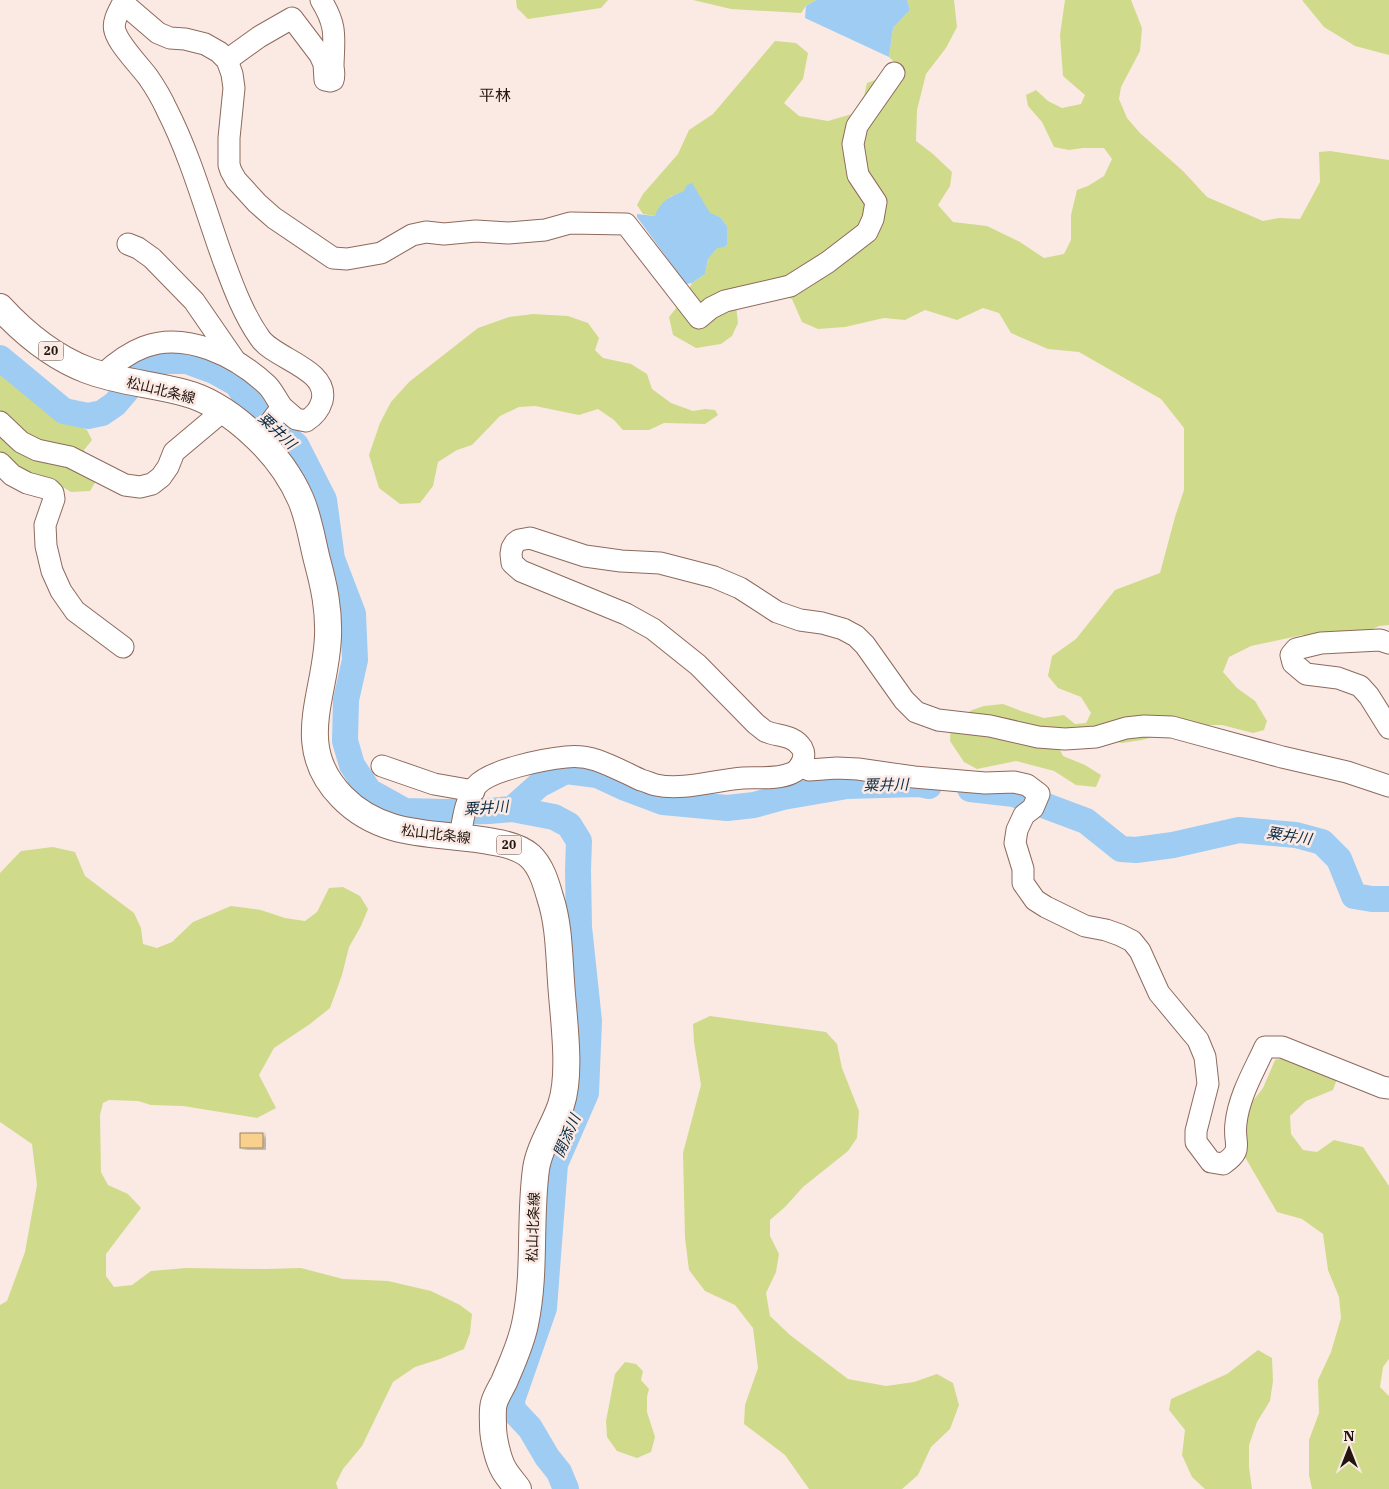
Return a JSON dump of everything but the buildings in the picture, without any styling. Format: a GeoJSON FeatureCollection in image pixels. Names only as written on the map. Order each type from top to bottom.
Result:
{"type":"FeatureCollection","features":[{"type":"Feature","properties":{"kind":"main road","name":"松山北条線"},"geometry":{"type":"LineString","coordinates":[[0,307],[34,339],[57,356],[87,370],[188,394],[224,410],[261,434],[291,479],[302,502],[324,585],[329,612],[328,638],[326,665],[314,724],[316,753],[327,779],[343,799],[365,815],[390,828],[415,833],[461,830],[508,845],[529,855],[543,875],[553,904],[557,936],[566,1071],[562,1102],[537,1163],[530,1298],[523,1335],[494,1404],[492,1432],[502,1467],[518,1489]]}},
{"type":"Feature","properties":{"kind":"street"},"geometry":{"type":"LineString","coordinates":[[227,60],[259,37],[292,18],[320,55],[324,64],[325,80],[333,80],[334,34],[330,15],[321,0]]}},
{"type":"Feature","properties":{"kind":"street"},"geometry":{"type":"LineString","coordinates":[[108,376],[114,365],[144,347],[178,342],[203,347],[234,359],[268,387],[281,409],[296,419],[306,421],[314,416],[320,409],[323,399],[321,386],[316,377],[278,354],[261,340],[249,321],[234,289],[200,191],[168,110],[149,78],[120,42],[114,30],[116,17],[124,1],[158,33],[170,38],[185,38],[205,44],[219,52],[227,60],[234,88],[229,138],[229,165],[231,171],[236,180],[257,203],[274,218],[333,258],[347,259],[381,253],[412,235],[426,232],[444,234],[476,231],[508,233],[545,230],[570,223],[626,224],[699,318],[711,308],[725,301],[790,286],[828,262],[867,232],[873,219],[876,202],[858,175],[852,144],[857,126],[894,73]]}},
{"type":"Feature","properties":{"kind":"street"},"geometry":{"type":"LineString","coordinates":[[128,244],[138,248],[152,258],[194,301],[234,359]]}},
{"type":"Feature","properties":{"kind":"street"},"geometry":{"type":"LineString","coordinates":[[261,434],[281,409]]}},
{"type":"Feature","properties":{"kind":"street"},"geometry":{"type":"LineString","coordinates":[[0,422],[21,442],[37,450],[70,457],[125,485],[140,487],[152,484],[161,477],[168,467],[174,452],[224,410]]}},
{"type":"Feature","properties":{"kind":"street"},"geometry":{"type":"LineString","coordinates":[[0,463],[12,475],[26,484],[49,489],[53,494],[54,499],[45,525],[46,546],[52,571],[60,591],[75,611],[123,647]]}},
{"type":"Feature","properties":{"kind":"street"},"geometry":{"type":"LineString","coordinates":[[461,830],[471,797],[477,785],[508,770],[543,760],[567,756],[580,757],[595,760],[655,785],[697,785],[735,779],[783,776],[794,773],[800,766],[803,756],[802,749],[795,740],[766,731],[756,724],[698,665],[653,629],[626,614],[521,571],[512,563],[511,554],[515,543],[519,540],[530,538],[585,556],[660,563],[714,577],[740,588],[777,612],[800,620],[822,623],[843,629],[856,636],[865,645],[904,700],[916,712],[938,720],[990,726],[1038,737],[1065,739],[1096,737],[1126,728],[1172,726],[1282,757],[1348,772],[1389,786]]}},
{"type":"Feature","properties":{"kind":"street"},"geometry":{"type":"LineString","coordinates":[[1389,643],[1380,640],[1322,643],[1296,649],[1291,655],[1293,663],[1306,674],[1338,678],[1360,686],[1369,696],[1389,728]]}},
{"type":"Feature","properties":{"kind":"street"},"geometry":{"type":"LineString","coordinates":[[382,766],[471,797]]}},
{"type":"Feature","properties":{"kind":"street"},"geometry":{"type":"LineString","coordinates":[[800,766],[809,770],[858,769],[914,777],[985,783],[1014,782],[1027,785],[1039,794],[1035,803],[1024,815],[1017,830],[1015,843],[1023,869],[1023,883],[1035,900],[1046,907],[1086,926],[1120,935],[1132,941],[1140,951],[1160,993],[1198,1040],[1205,1057],[1208,1084],[1196,1131],[1196,1142],[1211,1162],[1223,1164],[1231,1159],[1237,1150],[1236,1123],[1241,1100],[1265,1047],[1282,1047],[1382,1087],[1389,1088]]}},
{"type":"Feature","properties":{"kind":"green space"},"geometry":{"type":"Polygon","coordinates":[[[516,0],[608,0],[601,8],[528,19],[517,8],[516,0]]]}},
{"type":"Feature","properties":{"kind":"green space"},"geometry":{"type":"Polygon","coordinates":[[[693,0],[816,0],[806,6],[801,13],[731,9],[693,0]]]}},
{"type":"Feature","properties":{"kind":"green space"},"geometry":{"type":"Polygon","coordinates":[[[907,0],[954,0],[957,27],[946,48],[926,74],[917,110],[916,141],[952,172],[950,186],[938,205],[953,222],[987,226],[1020,242],[1044,258],[1064,254],[1071,240],[1071,215],[1077,190],[1088,186],[1104,176],[1112,159],[1104,148],[1069,150],[1054,147],[1042,122],[1028,106],[1026,95],[1036,90],[1048,101],[1062,108],[1081,104],[1085,95],[1063,76],[1060,35],[1065,0],[1131,0],[1142,28],[1140,51],[1121,87],[1119,99],[1127,118],[1140,133],[1183,171],[1207,197],[1263,221],[1279,218],[1300,219],[1320,182],[1319,152],[1330,151],[1389,160],[1389,625],[1379,626],[1355,637],[1302,635],[1251,646],[1229,657],[1223,672],[1237,688],[1255,701],[1267,721],[1264,730],[1253,733],[1222,725],[1198,725],[1142,740],[1122,743],[1104,740],[1061,743],[1060,750],[1063,756],[1085,765],[1101,775],[1096,787],[1076,785],[1054,771],[1016,761],[977,769],[964,762],[950,741],[951,722],[972,710],[984,706],[1003,704],[1044,718],[1064,715],[1075,724],[1086,723],[1091,713],[1081,697],[1058,688],[1048,676],[1052,656],[1076,639],[1115,590],[1160,573],[1184,490],[1184,428],[1161,399],[1079,352],[1048,349],[1011,333],[999,313],[983,308],[957,320],[925,310],[905,320],[884,318],[845,327],[818,329],[802,322],[792,299],[767,289],[736,305],[738,323],[732,336],[721,344],[696,348],[673,335],[669,317],[685,297],[692,283],[705,274],[708,259],[717,247],[727,245],[727,226],[720,217],[710,214],[704,204],[684,191],[670,197],[655,216],[643,214],[637,205],[643,194],[678,154],[689,130],[713,114],[775,41],[796,43],[808,53],[803,79],[784,103],[799,116],[828,121],[852,114],[864,96],[867,83],[881,78],[897,65],[889,57],[893,28],[910,10],[907,0]]]}},
{"type":"Feature","properties":{"kind":"green space"},"geometry":{"type":"Polygon","coordinates":[[[1302,0],[1389,0],[1389,55],[1355,46],[1324,27],[1302,0]]]}},
{"type":"Feature","properties":{"kind":"green space"},"geometry":{"type":"Polygon","coordinates":[[[533,314],[568,316],[588,323],[599,338],[595,350],[603,358],[631,364],[647,374],[652,389],[671,403],[693,411],[715,410],[718,415],[705,424],[664,423],[649,430],[623,430],[614,420],[598,409],[579,415],[535,406],[519,407],[500,416],[472,445],[457,450],[438,462],[433,486],[420,503],[400,504],[379,488],[369,455],[380,423],[391,402],[409,382],[478,328],[509,317],[533,314]]]}},
{"type":"Feature","properties":{"kind":"green space"},"geometry":{"type":"Polygon","coordinates":[[[0,371],[26,396],[54,414],[87,430],[92,440],[84,450],[96,481],[90,491],[71,492],[46,477],[23,470],[0,453],[0,371]]]}},
{"type":"Feature","properties":{"kind":"green space"},"geometry":{"type":"Polygon","coordinates":[[[53,847],[75,852],[85,876],[134,913],[141,928],[143,944],[157,948],[172,942],[193,922],[231,906],[261,910],[285,918],[305,921],[317,912],[329,888],[343,887],[360,896],[368,909],[349,947],[342,975],[330,1008],[274,1048],[259,1075],[276,1108],[257,1118],[183,1106],[151,1105],[138,1101],[109,1100],[103,1103],[100,1115],[101,1172],[108,1185],[128,1194],[141,1208],[106,1254],[106,1276],[114,1287],[132,1285],[151,1271],[186,1268],[301,1268],[343,1279],[388,1281],[431,1291],[460,1305],[472,1314],[470,1333],[464,1349],[415,1367],[393,1382],[362,1446],[343,1469],[336,1483],[338,1489],[0,1489],[0,1305],[7,1301],[25,1252],[37,1185],[32,1144],[0,1122],[0,873],[21,851],[53,847]]]}},
{"type":"Feature","properties":{"kind":"green space"},"geometry":{"type":"Polygon","coordinates":[[[710,1016],[826,1032],[837,1044],[842,1068],[859,1111],[857,1138],[848,1151],[803,1187],[770,1220],[770,1236],[779,1254],[776,1272],[766,1293],[770,1316],[790,1335],[848,1379],[886,1386],[914,1382],[937,1374],[953,1383],[959,1405],[950,1429],[931,1447],[918,1475],[902,1489],[809,1489],[785,1455],[744,1424],[745,1405],[758,1368],[753,1328],[735,1305],[705,1291],[689,1270],[685,1238],[683,1153],[701,1085],[693,1024],[710,1016]]]}},
{"type":"Feature","properties":{"kind":"green space"},"geometry":{"type":"Polygon","coordinates":[[[1287,1057],[1338,1076],[1333,1090],[1306,1101],[1290,1116],[1291,1134],[1303,1150],[1317,1152],[1334,1140],[1363,1147],[1389,1186],[1389,1359],[1383,1367],[1380,1387],[1389,1396],[1389,1489],[1312,1489],[1309,1475],[1309,1440],[1319,1413],[1318,1380],[1331,1352],[1341,1318],[1339,1297],[1328,1270],[1323,1234],[1302,1219],[1277,1212],[1245,1157],[1239,1132],[1249,1106],[1263,1088],[1275,1060],[1287,1057]]]}},
{"type":"Feature","properties":{"kind":"green space"},"geometry":{"type":"Polygon","coordinates":[[[1258,1350],[1272,1358],[1273,1381],[1270,1401],[1257,1422],[1249,1445],[1252,1489],[1205,1489],[1192,1477],[1182,1455],[1185,1430],[1169,1410],[1171,1399],[1227,1374],[1258,1350]]]}},
{"type":"Feature","properties":{"kind":"green space"},"geometry":{"type":"Polygon","coordinates":[[[625,1362],[636,1364],[643,1371],[641,1380],[649,1389],[647,1412],[655,1437],[651,1452],[637,1458],[617,1451],[607,1437],[606,1421],[615,1374],[625,1362]]]}},
{"type":"Feature","properties":{"kind":"water"},"geometry":{"type":"Polygon","coordinates":[[[816,0],[907,0],[910,10],[893,28],[889,57],[805,18],[806,6],[816,0]]]}},
{"type":"Feature","properties":{"kind":"water"},"geometry":{"type":"Polygon","coordinates":[[[692,183],[710,213],[720,217],[727,226],[727,245],[717,248],[708,259],[705,274],[692,283],[686,284],[637,217],[637,214],[655,216],[666,200],[684,191],[687,185],[692,183]]]}},
{"type":"Feature","properties":{"kind":"waterway","name":"粟井川"},"geometry":{"type":"LineString","coordinates":[[0,358],[64,411],[88,416],[102,413],[115,404],[144,370],[165,361],[187,361],[214,371],[237,384],[257,413],[296,445],[324,500],[332,559],[353,614],[355,660],[346,700],[345,741],[352,765],[369,791],[405,811],[445,812],[512,809],[539,785],[566,771],[597,775],[663,802],[727,808],[754,805],[783,797],[847,786],[919,784],[929,786]]}},
{"type":"Feature","properties":{"kind":"waterway","name":"粟井川"},"geometry":{"type":"LineString","coordinates":[[970,789],[1014,794],[1086,821],[1121,849],[1136,850],[1173,845],[1239,830],[1296,835],[1322,842],[1339,859],[1354,896],[1389,899]]}},
{"type":"Feature","properties":{"kind":"waterway","name":"開添川"},"geometry":{"type":"LineString","coordinates":[[512,809],[554,817],[569,825],[579,841],[579,927],[589,1021],[586,1093],[555,1164],[544,1308],[512,1400],[513,1410],[530,1428],[547,1457],[559,1472],[566,1489]]}},
{"type":"Feature","properties":{"kind":"district","name":"平林"},"geometry":{"type":"Point","coordinates":[495,95]}}]}
